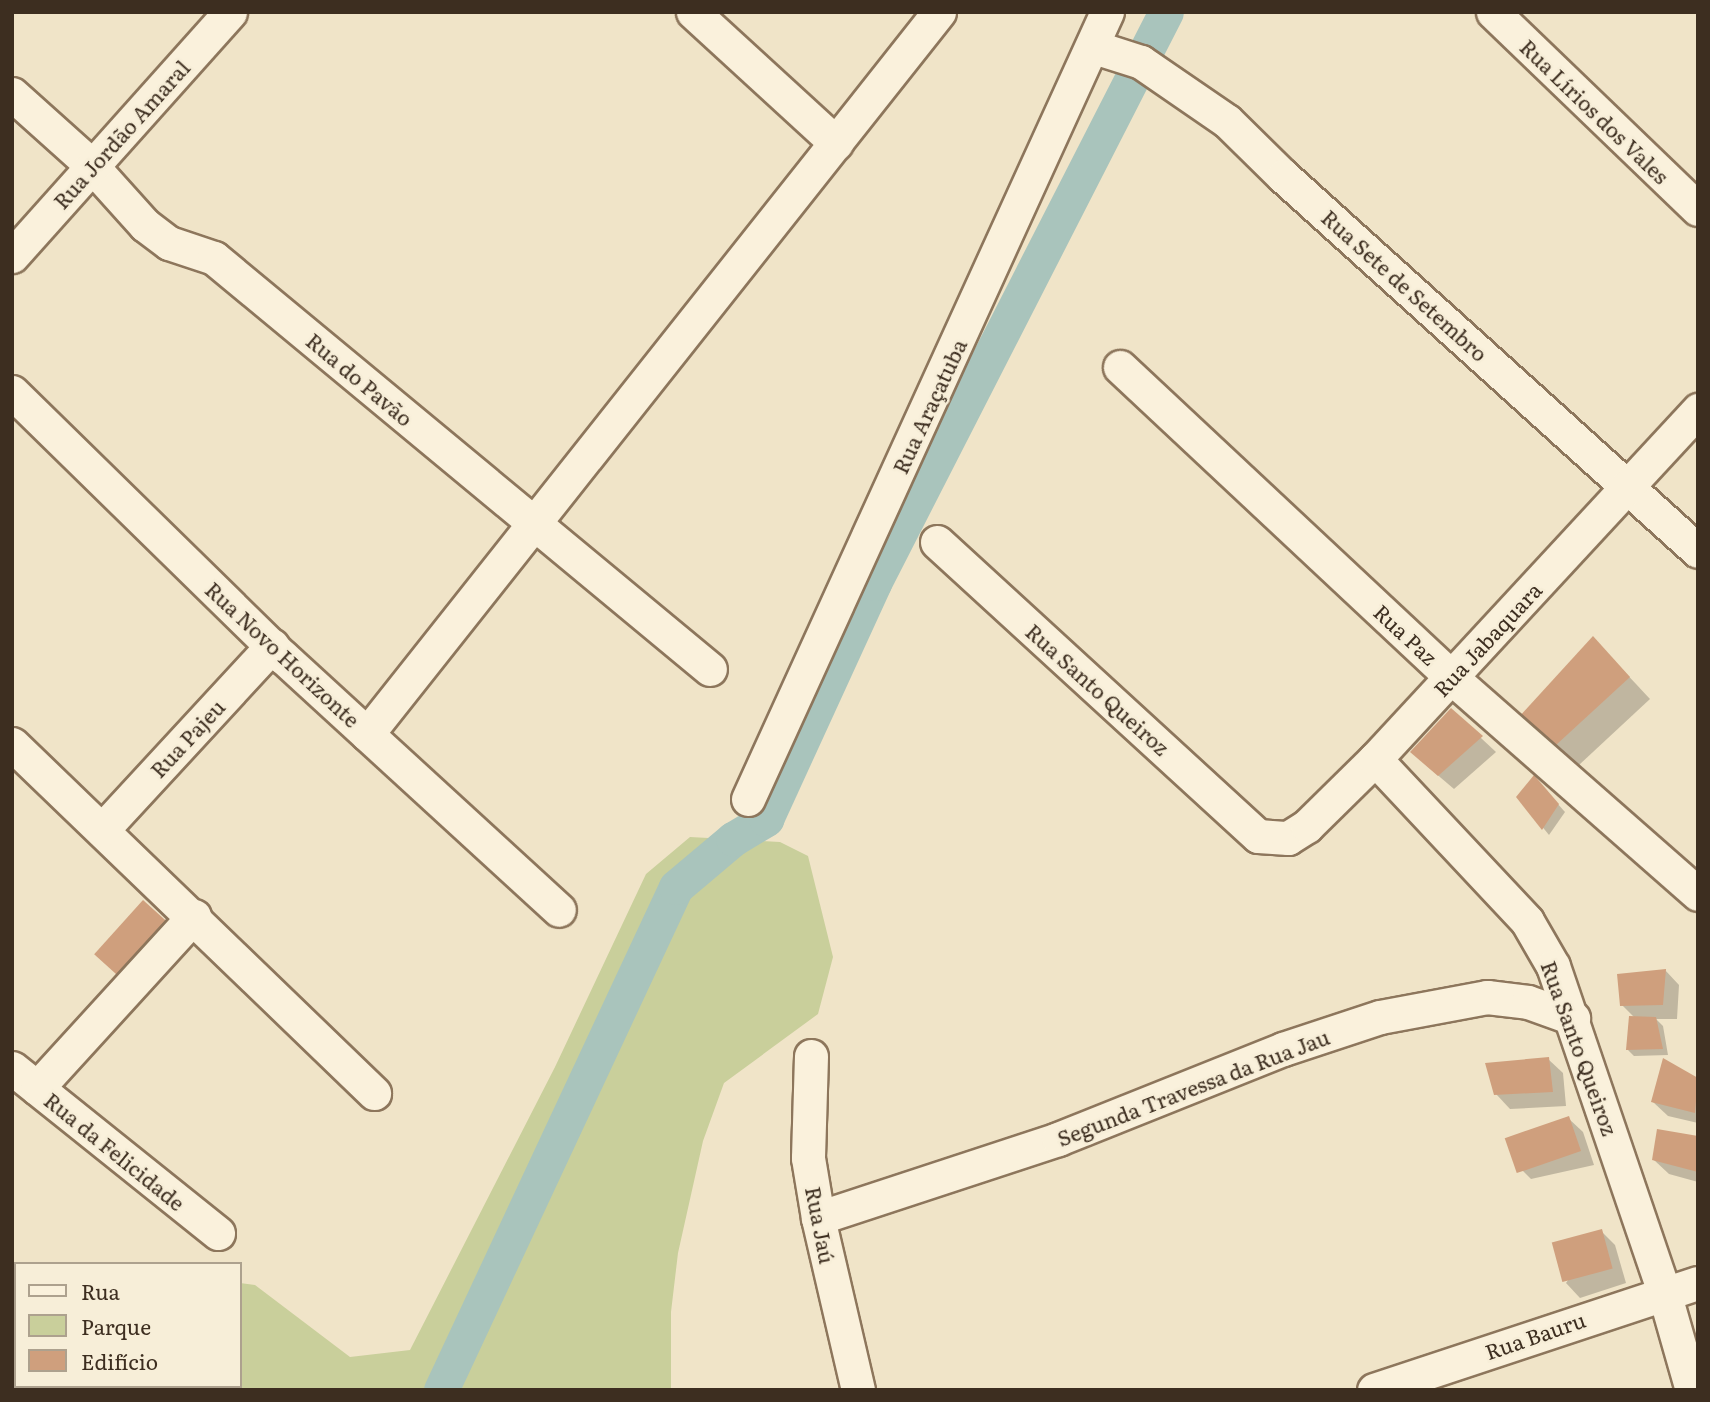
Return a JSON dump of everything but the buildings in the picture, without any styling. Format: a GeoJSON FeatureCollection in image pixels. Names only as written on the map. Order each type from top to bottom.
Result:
{"type":"FeatureCollection","features":[{"type":"Feature","properties":{"kind":"street","name":"Rua Jordão Amaral"},"geometry":{"type":"LineString","coordinates":[[12,256],[230,12]]}},
{"type":"Feature","properties":{"kind":"street"},"geometry":{"type":"LineString","coordinates":[[693,12],[836,143]]}},
{"type":"Feature","properties":{"kind":"street"},"geometry":{"type":"LineString","coordinates":[[367,734],[939,12]]}},
{"type":"Feature","properties":{"kind":"street","name":"Rua Araçatuba"},"geometry":{"type":"LineString","coordinates":[[748,799],[1094,47],[1107,12]]}},
{"type":"Feature","properties":{"kind":"street","name":"Rua Lírios dos Vales"},"geometry":{"type":"LineString","coordinates":[[1493,12],[1698,209]]}},
{"type":"Feature","properties":{"kind":"street","name":"Rua Sete de Setembro"},"geometry":{"type":"LineString","coordinates":[[1094,47],[1141,62],[1227,121],[1283,176],[1698,551]]}},
{"type":"Feature","properties":{"kind":"street","name":"Rua do Pavão"},"geometry":{"type":"LineString","coordinates":[[12,94],[91,165],[160,237],[169,243],[214,258],[710,669]]}},
{"type":"Feature","properties":{"kind":"street","name":"Rua Paz"},"geometry":{"type":"LineString","coordinates":[[1121,367],[1452,678],[1698,894]]}},
{"type":"Feature","properties":{"kind":"street","name":"Rua Novo Horizonte"},"geometry":{"type":"LineString","coordinates":[[12,392],[272,646],[559,910]]}},
{"type":"Feature","properties":{"kind":"street","name":"Rua Jabaquara"},"geometry":{"type":"LineString","coordinates":[[1258,836],[1288,838],[1307,826],[1452,678],[1698,410]]}},
{"type":"Feature","properties":{"kind":"street","name":"Rua Santo Queiroz"},"geometry":{"type":"LineString","coordinates":[[937,542],[1258,836]]}},
{"type":"Feature","properties":{"kind":"street","name":"Rua Pajeu"},"geometry":{"type":"LineString","coordinates":[[102,830],[272,646]]}},
{"type":"Feature","properties":{"kind":"street"},"geometry":{"type":"LineString","coordinates":[[12,744],[194,916],[374,1093]]}},
{"type":"Feature","properties":{"kind":"street","name":"Rua Santo Queiroz"},"geometry":{"type":"LineString","coordinates":[[1375,759],[1527,920],[1553,967],[1573,1018],[1664,1292],[1692,1390]]}},
{"type":"Feature","properties":{"kind":"street"},"geometry":{"type":"LineString","coordinates":[[24,1078],[194,916]]}},
{"type":"Feature","properties":{"kind":"street","name":"Segunda Travessa da Rua Jau"},"geometry":{"type":"LineString","coordinates":[[818,1218],[1058,1139],[1283,1049],[1380,1017],[1487,997],[1528,1002],[1573,1018]]}},
{"type":"Feature","properties":{"kind":"street","name":"Rua Jaú"},"geometry":{"type":"LineString","coordinates":[[811,1056],[808,1158],[818,1218],[858,1390]]}},
{"type":"Feature","properties":{"kind":"street","name":"Rua da Felicidade"},"geometry":{"type":"LineString","coordinates":[[24,1078],[218,1233]]}},
{"type":"Feature","properties":{"kind":"street","name":"Rua Bauru"},"geometry":{"type":"LineString","coordinates":[[1374,1390],[1664,1292],[1698,1283]]}},
{"type":"Feature","properties":{"kind":"green space"},"geometry":{"type":"Polygon","coordinates":[[[690,837],[780,842],[808,856],[833,957],[818,1014],[724,1083],[703,1141],[678,1253],[671,1312],[671,1390],[172,1390],[242,1388],[242,1283],[255,1285],[350,1357],[410,1350],[555,1067],[646,874],[690,837]]]}},
{"type":"Feature","properties":{"kind":"waterway"},"geometry":{"type":"LineString","coordinates":[[441,1390],[676,887],[733,839],[766,819],[874,583],[1166,12]]}}]}
